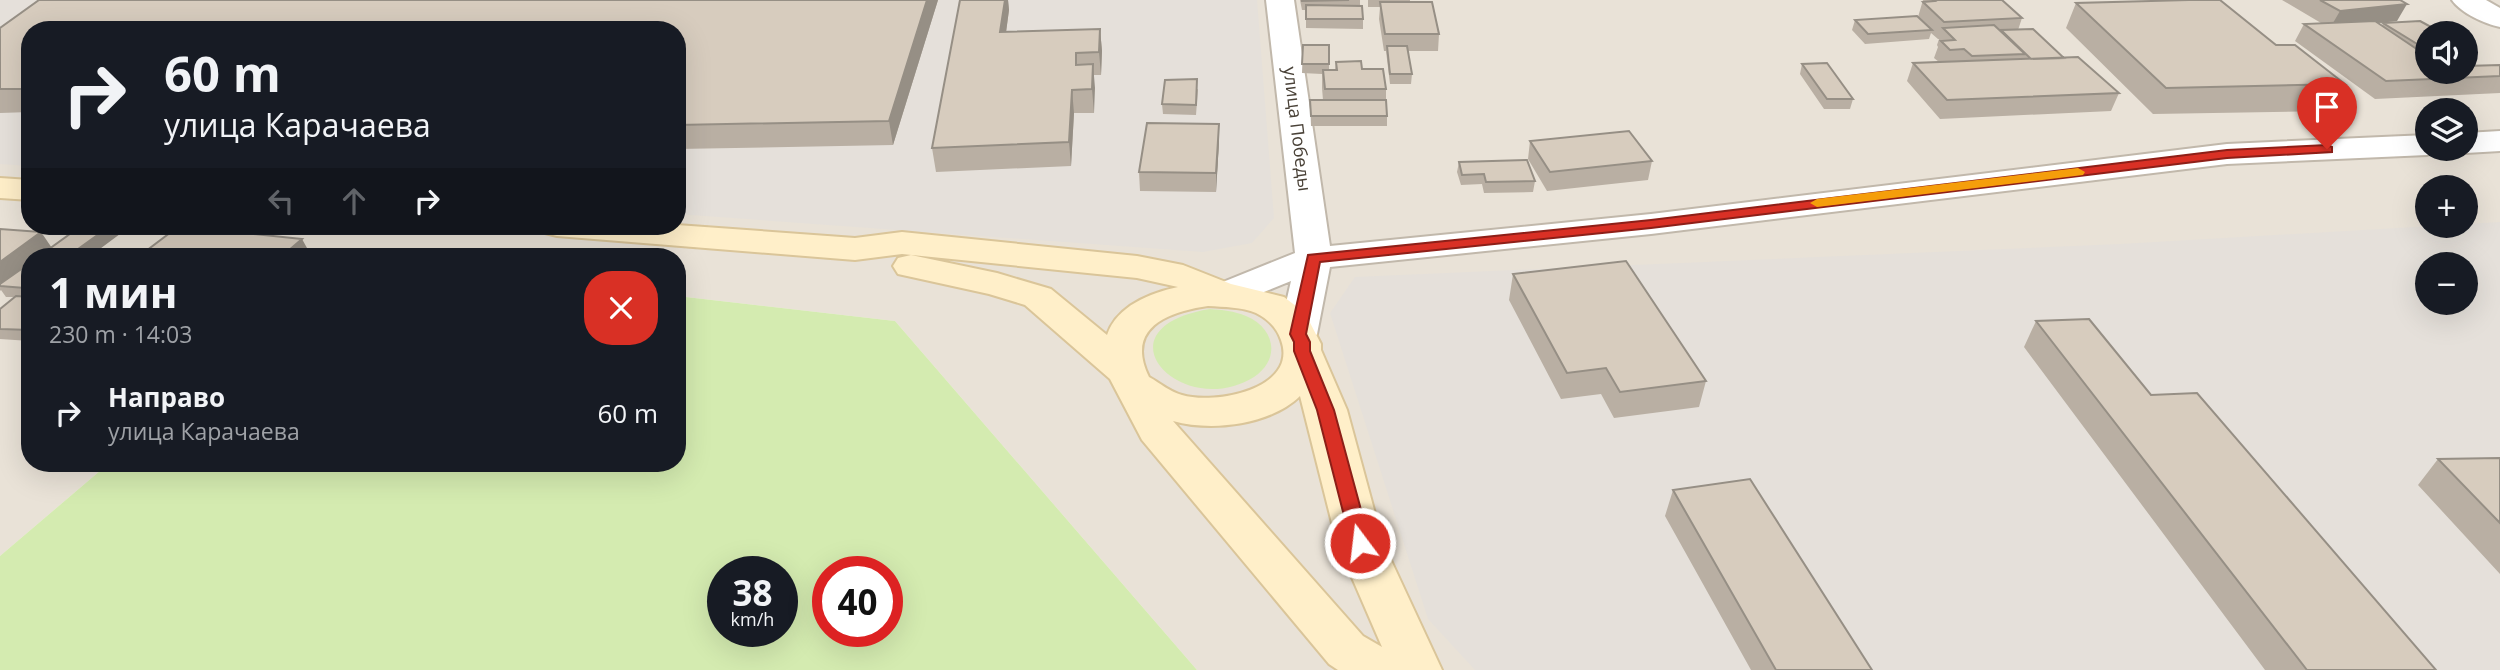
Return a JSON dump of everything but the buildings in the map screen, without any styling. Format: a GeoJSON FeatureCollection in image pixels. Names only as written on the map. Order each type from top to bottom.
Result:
{"type":"FeatureCollection","features":[{"type":"Feature","properties":{"kind":"street","name":"улица Победы"},"geometry":{"type":"LineString","coordinates":[[1280,0],[1314,258],[1300,343]]}},
{"type":"Feature","properties":{"kind":"street"},"geometry":{"type":"LineString","coordinates":[[2466,0],[2500,19]]}},
{"type":"Feature","properties":{"kind":"street"},"geometry":{"type":"LineString","coordinates":[[2478,142],[2500,141]]}},
{"type":"Feature","properties":{"kind":"street"},"geometry":{"type":"LineString","coordinates":[[1378,670],[1346,650],[1157,430],[1130,379],[1121,352],[1126,333],[1144,314],[1172,300],[1205,293],[1226,294],[1314,258],[1637,226],[2227,154],[2415,146]]}},
{"type":"Feature","properties":{"kind":"street"},"geometry":{"type":"LineString","coordinates":[[0,188],[21,189]]}},
{"type":"Feature","properties":{"kind":"street"},"geometry":{"type":"LineString","coordinates":[[679,235],[855,248],[902,243],[1137,267],[1183,276],[1226,294],[1268,304],[1291,321],[1300,343],[1326,410],[1360,543],[1417,670]]}},
{"type":"Feature","properties":{"kind":"street"},"geometry":{"type":"LineString","coordinates":[[855,248],[906,265],[997,284],[1038,298],[1156,401],[1183,410],[1212,412],[1243,408],[1269,398],[1289,383],[1301,365],[1300,343]]}},
{"type":"Feature","properties":{"kind":"shaded area"},"geometry":{"type":"Polygon","coordinates":[[[0,0],[2500,0],[2500,670],[1197,670],[895,321],[686,297],[686,248],[21,248],[21,472],[99,472],[0,556],[0,0]]]}},
{"type":"Feature","properties":{"kind":"shaded area"},"geometry":{"type":"Polygon","coordinates":[[[0,0],[1257,0],[1274,218],[1252,243],[1203,252],[686,215],[686,21],[21,21],[21,165],[0,164],[0,0]]]}},
{"type":"Feature","properties":{"kind":"shaded area"},"geometry":{"type":"Polygon","coordinates":[[[2500,222],[2500,670],[1475,670],[1428,619],[1330,313],[1355,277],[2120,244],[2415,227],[2415,238],[2478,238],[2478,223],[2500,222]]]}},
{"type":"Feature","properties":{"kind":"green space"},"geometry":{"type":"Polygon","coordinates":[[[686,297],[895,321],[1197,670],[0,670],[0,556],[99,472],[686,472],[686,297]]]}},
{"type":"Feature","properties":{"kind":"green space"},"geometry":{"type":"Polygon","coordinates":[[[1210,309],[1246,316],[1263,328],[1271,344],[1271,353],[1263,370],[1254,377],[1226,388],[1200,388],[1177,380],[1161,367],[1153,351],[1157,334],[1175,319],[1210,309]]]}},
{"type":"Feature","properties":{"kind":"slow traffic"},"geometry":{"type":"LineString","coordinates":[[1817,203],[2078,172]]}},
{"type":"Feature","properties":{"kind":"route"},"geometry":{"type":"LineString","coordinates":[[1360,543],[1326,410],[1302,351],[1298,334],[1314,258],[1651,224],[2227,154],[2327,149]]}}]}
